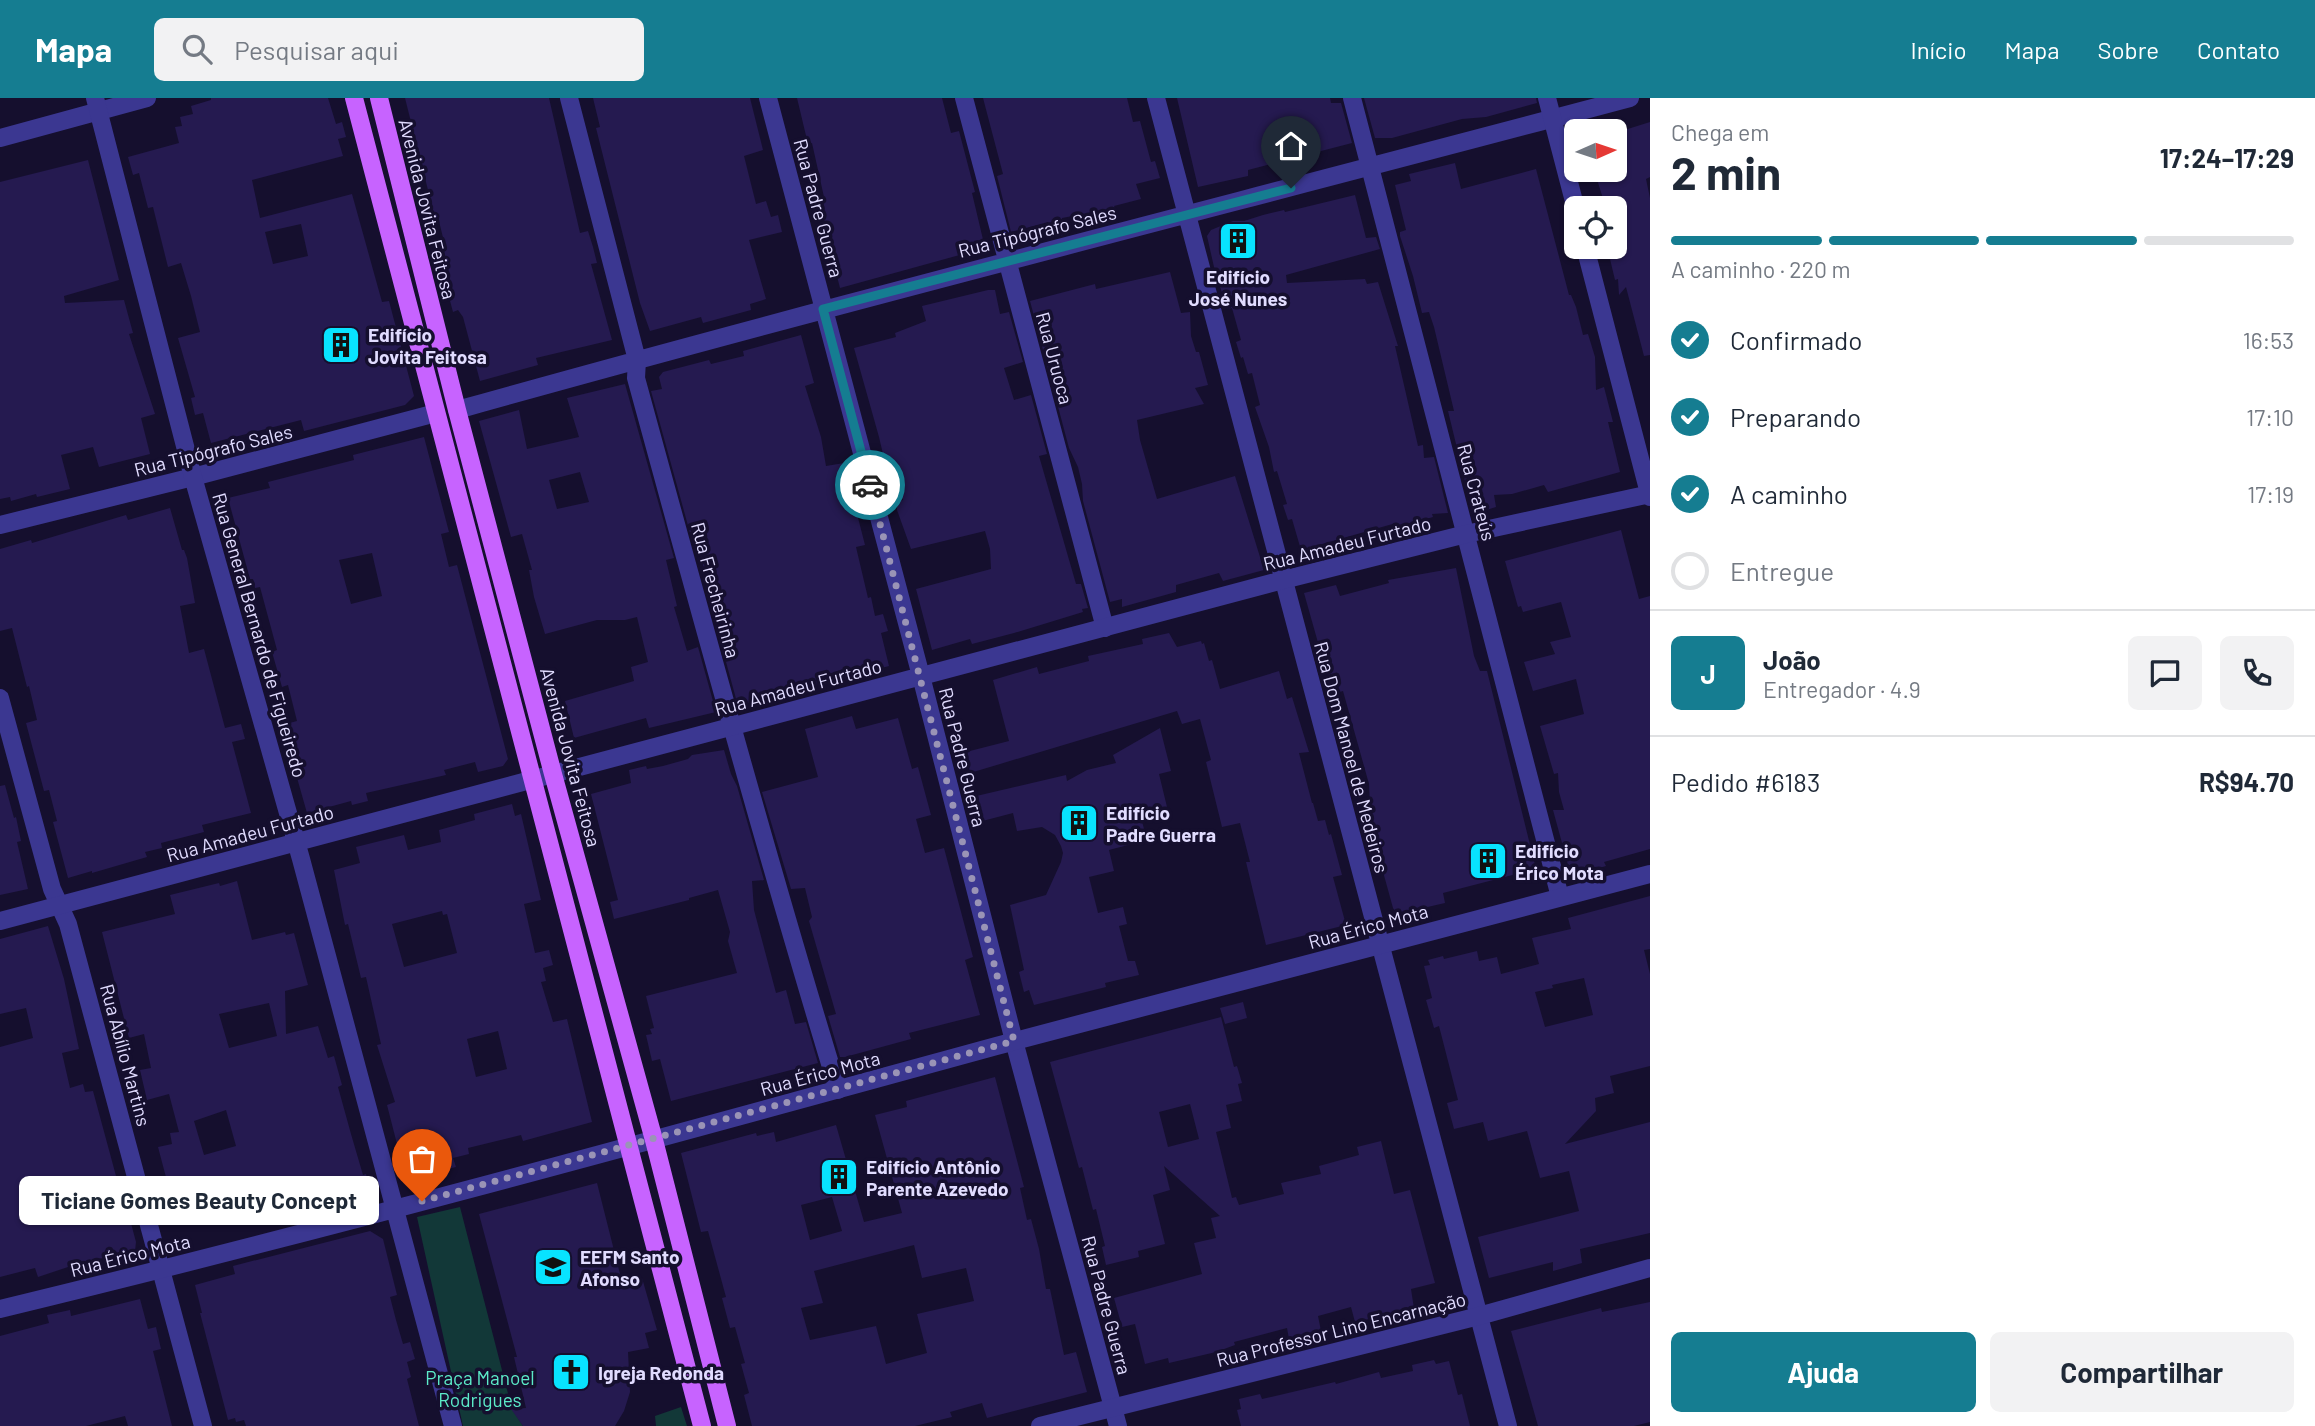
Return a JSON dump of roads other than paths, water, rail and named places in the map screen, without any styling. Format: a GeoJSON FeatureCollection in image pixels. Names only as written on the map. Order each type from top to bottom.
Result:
{"type":"FeatureCollection","features":[{"type":"Feature","properties":{"kind":"main road"},"geometry":{"type":"LineString","coordinates":[[354,98],[702,1426]]}},
{"type":"Feature","properties":{"kind":"main road","name":"Avenida Jovita Feitosa"},"geometry":{"type":"LineString","coordinates":[[379,98],[457,410],[553,774],[654,1140],[727,1426]]}},
{"type":"Feature","properties":{"kind":"street"},"geometry":{"type":"LineString","coordinates":[[0,138],[97,104],[147,98]]}},
{"type":"Feature","properties":{"kind":"street","name":"Rua Frecheirinha"},"geometry":{"type":"LineString","coordinates":[[569,98],[637,359],[636,378],[793,945],[838,1090]]}},
{"type":"Feature","properties":{"kind":"street","name":"Rua Padre Guerra"},"geometry":{"type":"LineString","coordinates":[[768,98],[921,676],[1014,1041],[1118,1426]]}},
{"type":"Feature","properties":{"kind":"street","name":"Rua Uruoca"},"geometry":{"type":"LineString","coordinates":[[964,98],[1105,628]]}},
{"type":"Feature","properties":{"kind":"street","name":"Rua Dom Manoel de Medeiros"},"geometry":{"type":"LineString","coordinates":[[1156,98],[1185,216],[1508,1426]]}},
{"type":"Feature","properties":{"kind":"street","name":"Rua Crateús"},"geometry":{"type":"LineString","coordinates":[[1352,98],[1560,897]]}},
{"type":"Feature","properties":{"kind":"street"},"geometry":{"type":"LineString","coordinates":[[1546,98],[1572,196]]}},
{"type":"Feature","properties":{"kind":"street","name":"Rua Tipógrafo Sales"},"geometry":{"type":"LineString","coordinates":[[457,410],[1007,260],[1185,216],[1630,98]]}},
{"type":"Feature","properties":{"kind":"street","name":"Rua General Bernardo de Figueiredo"},"geometry":{"type":"LineString","coordinates":[[97,104],[193,477],[296,843],[453,1426]]}},
{"type":"Feature","properties":{"kind":"street"},"geometry":{"type":"LineString","coordinates":[[1588,259],[1650,495]]}},
{"type":"Feature","properties":{"kind":"street","name":"Rua Tipógrafo Sales"},"geometry":{"type":"LineString","coordinates":[[0,525],[436,413]]}},
{"type":"Feature","properties":{"kind":"street","name":"Rua Amadeu Furtado"},"geometry":{"type":"LineString","coordinates":[[0,920],[1283,580],[1466,534],[1650,495]]}},
{"type":"Feature","properties":{"kind":"street","name":"Rua Abílio Martins"},"geometry":{"type":"LineString","coordinates":[[0,698],[52,888],[67,919],[203,1426]]}},
{"type":"Feature","properties":{"kind":"street","name":"Rua Érico Mota"},"geometry":{"type":"LineString","coordinates":[[0,1309],[162,1270],[629,1147],[1014,1041],[1650,874]]}},
{"type":"Feature","properties":{"kind":"street","name":"Rua Professor Lino Encarnação"},"geometry":{"type":"LineString","coordinates":[[1040,1426],[1479,1316],[1650,1268]]}},
{"type":"Feature","properties":{"kind":"place","name":"Edifício José Nunes"},"geometry":{"type":"Point","coordinates":[1238,241]}},
{"type":"Feature","properties":{"kind":"place","name":"Edifício Jovita Feitosa"},"geometry":{"type":"Point","coordinates":[341,345]}},
{"type":"Feature","properties":{"kind":"place","name":"Edifício Padre Guerra"},"geometry":{"type":"Point","coordinates":[1079,823]}},
{"type":"Feature","properties":{"kind":"place","name":"Edifício Érico Mota"},"geometry":{"type":"Point","coordinates":[1488,861]}},
{"type":"Feature","properties":{"kind":"place","name":"Edifício Antônio Parente Azevedo"},"geometry":{"type":"Point","coordinates":[839,1177]}},
{"type":"Feature","properties":{"kind":"place","name":"Ticiane Gomes Beauty Concept"},"geometry":{"type":"Point","coordinates":[422,1201]}},
{"type":"Feature","properties":{"kind":"place","name":"EEFM Santo Afonso"},"geometry":{"type":"Point","coordinates":[553,1267]}},
{"type":"Feature","properties":{"kind":"place","name":"Igreja Redonda"},"geometry":{"type":"Point","coordinates":[571,1372]}},
{"type":"Feature","properties":{"kind":"park label","name":"Praça Manoel Rodrigues"},"geometry":{"type":"Point","coordinates":[480,1388]}}]}
